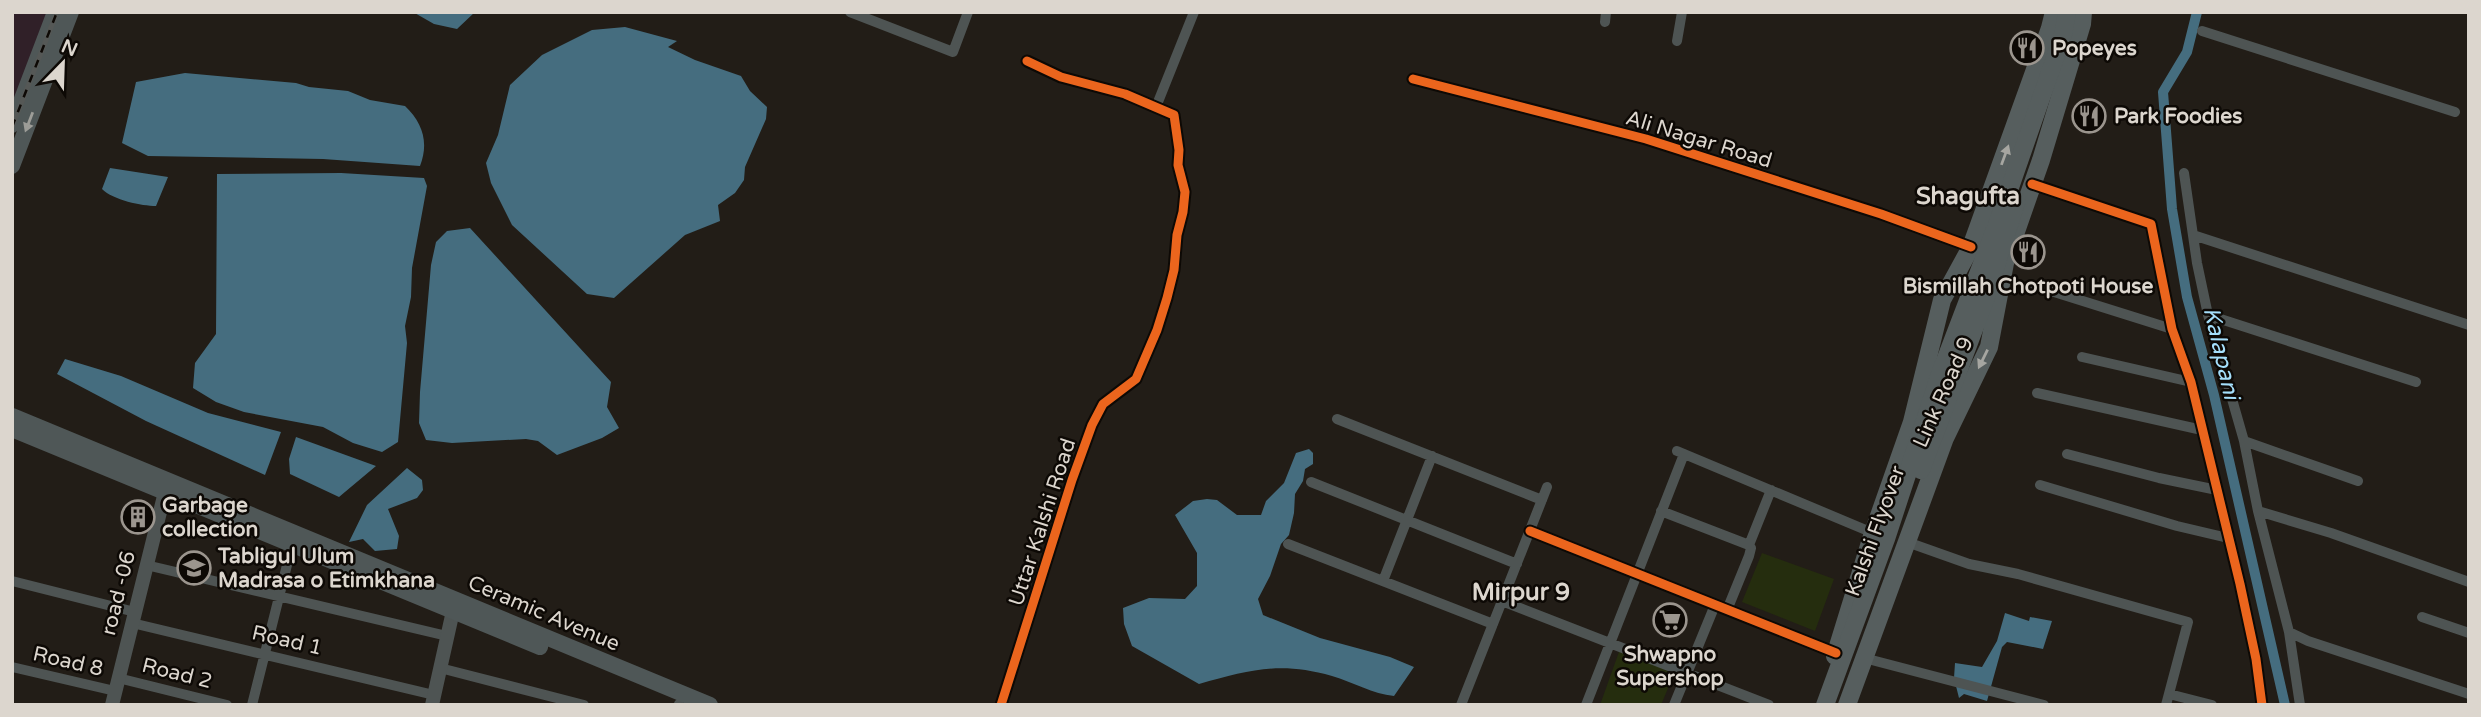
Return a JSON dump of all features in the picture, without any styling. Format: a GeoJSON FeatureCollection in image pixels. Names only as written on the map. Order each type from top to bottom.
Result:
{"type":"FeatureCollection","features":[{"type":"Feature","properties":{"kind":"main road"},"geometry":{"type":"LineString","coordinates":[[12,125],[55,12]]}},
{"type":"Feature","properties":{"kind":"main road"},"geometry":{"type":"LineString","coordinates":[[12,166],[71,12]]}},
{"type":"Feature","properties":{"kind":"main road","name":"Link Road 9"},"geometry":{"type":"LineString","coordinates":[[1817,705],[1912,422],[1942,300],[1971,247],[2054,12]]}},
{"type":"Feature","properties":{"kind":"main road"},"geometry":{"type":"LineString","coordinates":[[1825,705],[1886,539],[1940,374],[1999,219],[2063,34],[2067,12]]}},
{"type":"Feature","properties":{"kind":"main road","name":"Kalshi Flyover"},"geometry":{"type":"LineString","coordinates":[[1837,705],[1934,432],[1985,300],[2073,12]]}},
{"type":"Feature","properties":{"kind":"main road","name":"Link Road 9"},"geometry":{"type":"LineString","coordinates":[[1847,705],[1944,438],[1989,347],[1995,327],[2005,262],[2069,70],[2084,12]]}},
{"type":"Feature","properties":{"kind":"main road"},"geometry":{"type":"LineString","coordinates":[[1938,313],[1951,303],[1965,302],[1980,308],[1995,327]]}},
{"type":"Feature","properties":{"kind":"main road","name":"Ceramic Avenue"},"geometry":{"type":"LineString","coordinates":[[13,421],[165,492],[680,704]]}},
{"type":"Feature","properties":{"kind":"main road","name":"Ceramic Avenue"},"geometry":{"type":"LineString","coordinates":[[13,421],[710,705]]}},
{"type":"Feature","properties":{"kind":"street"},"geometry":{"type":"LineString","coordinates":[[850,12],[953,52],[968,12]]}},
{"type":"Feature","properties":{"kind":"street"},"geometry":{"type":"LineString","coordinates":[[1027,61],[1061,77],[1125,94],[1156,107],[1194,12]]}},
{"type":"Feature","properties":{"kind":"street"},"geometry":{"type":"LineString","coordinates":[[1677,41],[1682,12]]}},
{"type":"Feature","properties":{"kind":"street"},"geometry":{"type":"LineString","coordinates":[[2202,32],[2455,112]]}},
{"type":"Feature","properties":{"kind":"street","name":"Ali Nagar Road"},"geometry":{"type":"LineString","coordinates":[[1413,79],[1646,139],[1881,214],[1971,247]]}},
{"type":"Feature","properties":{"kind":"street","name":"Uttar Kalshi Road"},"geometry":{"type":"LineString","coordinates":[[1001,705],[1072,480],[1093,425],[1103,404],[1136,379],[1157,330],[1174,270],[1185,192],[1178,165],[1179,150],[1174,115],[1156,107]]}},
{"type":"Feature","properties":{"kind":"street"},"geometry":{"type":"LineString","coordinates":[[2184,173],[2208,315],[2244,441],[2258,511],[2289,632],[2300,705]]}},
{"type":"Feature","properties":{"kind":"street"},"geometry":{"type":"LineString","coordinates":[[2032,184],[2151,224],[2172,329],[2191,382],[2217,490],[2256,659],[2262,705]]}},
{"type":"Feature","properties":{"kind":"street"},"geometry":{"type":"LineString","coordinates":[[2193,235],[2469,325]]}},
{"type":"Feature","properties":{"kind":"street"},"geometry":{"type":"LineString","coordinates":[[2035,286],[2172,329]]}},
{"type":"Feature","properties":{"kind":"street"},"geometry":{"type":"LineString","coordinates":[[2208,315],[2416,382]]}},
{"type":"Feature","properties":{"kind":"street"},"geometry":{"type":"LineString","coordinates":[[2082,357],[2191,382]]}},
{"type":"Feature","properties":{"kind":"street"},"geometry":{"type":"LineString","coordinates":[[2036,393],[2202,430]]}},
{"type":"Feature","properties":{"kind":"street"},"geometry":{"type":"LineString","coordinates":[[1337,419],[1542,499]]}},
{"type":"Feature","properties":{"kind":"street"},"geometry":{"type":"LineString","coordinates":[[2244,441],[2358,481]]}},
{"type":"Feature","properties":{"kind":"street"},"geometry":{"type":"LineString","coordinates":[[1586,705],[1661,511],[1680,453],[1874,533]]}},
{"type":"Feature","properties":{"kind":"street"},"geometry":{"type":"LineString","coordinates":[[2067,454],[2217,490]]}},
{"type":"Feature","properties":{"kind":"street"},"geometry":{"type":"LineString","coordinates":[[1383,581],[1432,456]]}},
{"type":"Feature","properties":{"kind":"street"},"geometry":{"type":"LineString","coordinates":[[1311,482],[1517,564]]}},
{"type":"Feature","properties":{"kind":"street"},"geometry":{"type":"LineString","coordinates":[[2040,485],[2177,526],[2228,538]]}},
{"type":"Feature","properties":{"kind":"street"},"geometry":{"type":"LineString","coordinates":[[1461,705],[1548,487]]}},
{"type":"Feature","properties":{"kind":"street"},"geometry":{"type":"LineString","coordinates":[[1727,610],[1771,490]]}},
{"type":"Feature","properties":{"kind":"street","name":"road -06"},"geometry":{"type":"LineString","coordinates":[[115,691],[165,492]]}},
{"type":"Feature","properties":{"kind":"street"},"geometry":{"type":"LineString","coordinates":[[1661,511],[1749,545]]}},
{"type":"Feature","properties":{"kind":"street"},"geometry":{"type":"LineString","coordinates":[[2258,511],[2331,533],[2469,582]]}},
{"type":"Feature","properties":{"kind":"street"},"geometry":{"type":"LineString","coordinates":[[1530,531],[1836,653]]}},
{"type":"Feature","properties":{"kind":"street"},"geometry":{"type":"LineString","coordinates":[[1907,542],[1969,564],[2018,574],[2188,622],[2167,699],[2212,705]]}},
{"type":"Feature","properties":{"kind":"street"},"geometry":{"type":"LineString","coordinates":[[1288,544],[1493,624]]}},
{"type":"Feature","properties":{"kind":"street"},"geometry":{"type":"LineString","coordinates":[[252,705],[292,545]]}},
{"type":"Feature","properties":{"kind":"street"},"geometry":{"type":"LineString","coordinates":[[146,565],[447,636]]}},
{"type":"Feature","properties":{"kind":"street","name":"Road 1"},"geometry":{"type":"LineString","coordinates":[[12,581],[264,655],[433,700]]}},
{"type":"Feature","properties":{"kind":"street"},"geometry":{"type":"LineString","coordinates":[[1502,601],[1769,705]]}},
{"type":"Feature","properties":{"kind":"street"},"geometry":{"type":"LineString","coordinates":[[1674,705],[1715,605]]}},
{"type":"Feature","properties":{"kind":"street"},"geometry":{"type":"LineString","coordinates":[[433,700],[453,611]]}},
{"type":"Feature","properties":{"kind":"street"},"geometry":{"type":"LineString","coordinates":[[2422,617],[2469,633]]}},
{"type":"Feature","properties":{"kind":"street"},"geometry":{"type":"LineString","coordinates":[[2289,632],[2308,641],[2469,694]]}},
{"type":"Feature","properties":{"kind":"street"},"geometry":{"type":"LineString","coordinates":[[1864,658],[2044,705]]}},
{"type":"Feature","properties":{"kind":"street","name":"Road 8"},"geometry":{"type":"LineString","coordinates":[[12,667],[115,691]]}},
{"type":"Feature","properties":{"kind":"street"},"geometry":{"type":"LineString","coordinates":[[440,668],[584,705]]}},
{"type":"Feature","properties":{"kind":"street","name":"Road 2"},"geometry":{"type":"LineString","coordinates":[[115,691],[227,705]]}},
{"type":"Feature","properties":{"kind":"shaded area"},"geometry":{"type":"Polygon","coordinates":[[[12,12],[50,12],[12,109],[12,12]]]}},
{"type":"Feature","properties":{"kind":"green space"},"geometry":{"type":"Polygon","coordinates":[[[1762,553],[1834,579],[1815,631],[1742,602],[1762,553]]]}},
{"type":"Feature","properties":{"kind":"green space"},"geometry":{"type":"Polygon","coordinates":[[[1620,649],[1674,674],[1661,705],[1600,705],[1620,649]]]}},
{"type":"Feature","properties":{"kind":"water"},"geometry":{"type":"Polygon","coordinates":[[[413,12],[475,12],[457,29],[434,24],[413,12]]]}},
{"type":"Feature","properties":{"kind":"water"},"geometry":{"type":"Polygon","coordinates":[[[625,27],[677,41],[668,47],[695,60],[741,76],[750,91],[767,107],[766,119],[745,167],[744,180],[735,193],[718,205],[720,221],[685,235],[614,298],[587,294],[512,225],[491,183],[486,163],[498,135],[510,85],[542,55],[592,30],[625,27]]]}},
{"type":"Feature","properties":{"kind":"water"},"geometry":{"type":"Polygon","coordinates":[[[185,73],[296,83],[348,91],[370,100],[405,106],[416,119],[423,134],[424,149],[420,166],[323,159],[148,156],[122,143],[136,82],[185,73]]]}},
{"type":"Feature","properties":{"kind":"water"},"geometry":{"type":"Polygon","coordinates":[[[110,168],[168,177],[156,206],[128,202],[102,189],[110,168]]]}},
{"type":"Feature","properties":{"kind":"water"},"geometry":{"type":"Polygon","coordinates":[[[341,173],[424,178],[427,186],[405,326],[407,343],[398,442],[382,452],[353,443],[323,427],[244,412],[216,402],[193,388],[195,363],[216,334],[217,174],[341,173]]]}},
{"type":"Feature","properties":{"kind":"water"},"geometry":{"type":"Polygon","coordinates":[[[470,228],[611,382],[607,407],[619,428],[602,438],[557,455],[538,441],[526,439],[452,443],[426,440],[419,423],[431,265],[436,242],[447,231],[470,228]]]}},
{"type":"Feature","properties":{"kind":"water"},"geometry":{"type":"Polygon","coordinates":[[[65,359],[121,376],[208,413],[281,432],[265,475],[146,421],[57,374],[65,359]]]}},
{"type":"Feature","properties":{"kind":"water"},"geometry":{"type":"Polygon","coordinates":[[[296,437],[376,466],[339,497],[290,474],[289,459],[296,437]]]}},
{"type":"Feature","properties":{"kind":"water"},"geometry":{"type":"Polygon","coordinates":[[[1309,449],[1313,453],[1313,464],[1305,469],[1303,481],[1295,494],[1289,535],[1281,544],[1270,576],[1258,599],[1263,615],[1320,638],[1390,657],[1414,667],[1394,696],[1313,671],[1280,668],[1249,671],[1199,684],[1132,646],[1124,624],[1123,608],[1149,598],[1185,599],[1197,586],[1197,553],[1175,515],[1193,501],[1207,499],[1217,500],[1237,515],[1261,515],[1266,501],[1284,483],[1296,453],[1309,449]]]}},
{"type":"Feature","properties":{"kind":"water"},"geometry":{"type":"Polygon","coordinates":[[[407,468],[422,480],[423,490],[417,498],[388,509],[399,536],[397,549],[375,551],[363,539],[349,542],[367,505],[407,468]]]}},
{"type":"Feature","properties":{"kind":"water"},"geometry":{"type":"Polygon","coordinates":[[[2005,613],[2029,621],[2030,617],[2052,621],[2043,649],[2007,642],[2002,647],[1987,701],[1964,694],[1959,698],[1954,678],[1955,663],[1982,667],[1997,641],[2005,613]]]}},
{"type":"Feature","properties":{"kind":"waterway","name":"Kalapani"},"geometry":{"type":"LineString","coordinates":[[2197,12],[2187,52],[2163,92],[2172,209],[2187,297],[2214,395],[2285,705]]}},
{"type":"Feature","properties":{"kind":"railway"},"geometry":{"type":"LineString","coordinates":[[12,127],[57,12]]}},
{"type":"Feature","properties":{"kind":"cycle path"},"geometry":{"type":"LineString","coordinates":[[1001,705],[1092,425],[1103,404],[1136,379],[1157,330],[1174,270],[1185,192],[1178,165],[1179,150],[1174,115],[1125,94],[1061,77],[1027,61]]}},
{"type":"Feature","properties":{"kind":"cycle path"},"geometry":{"type":"LineString","coordinates":[[1413,79],[1646,139],[1881,214],[1971,247]]}},
{"type":"Feature","properties":{"kind":"cycle path"},"geometry":{"type":"LineString","coordinates":[[2032,184],[2151,224],[2172,329],[2191,382],[2240,584],[2256,659],[2262,705]]}},
{"type":"Feature","properties":{"kind":"cycle path"},"geometry":{"type":"LineString","coordinates":[[1530,531],[1836,653]]}},
{"type":"Feature","properties":{"kind":"place","name":"Popeyes"},"geometry":{"type":"Point","coordinates":[2027,48]}},
{"type":"Feature","properties":{"kind":"place","name":"Park Foodies"},"geometry":{"type":"Point","coordinates":[2089,116]}},
{"type":"Feature","properties":{"kind":"place","name":"Bismillah Chotpoti House"},"geometry":{"type":"Point","coordinates":[2028,252]}},
{"type":"Feature","properties":{"kind":"place","name":"Garbage collection"},"geometry":{"type":"Point","coordinates":[138,517]}},
{"type":"Feature","properties":{"kind":"place","name":"Tabligul Ulum Madrasa o Etimkhana"},"geometry":{"type":"Point","coordinates":[194,568]}},
{"type":"Feature","properties":{"kind":"place","name":"Shwapno Supershop"},"geometry":{"type":"Point","coordinates":[1670,620]}},
{"type":"Feature","properties":{"kind":"district","name":"Shagufta"},"geometry":{"type":"Point","coordinates":[1968,196]}},
{"type":"Feature","properties":{"kind":"district","name":"Mirpur 9"},"geometry":{"type":"Point","coordinates":[1521,592]}}]}
